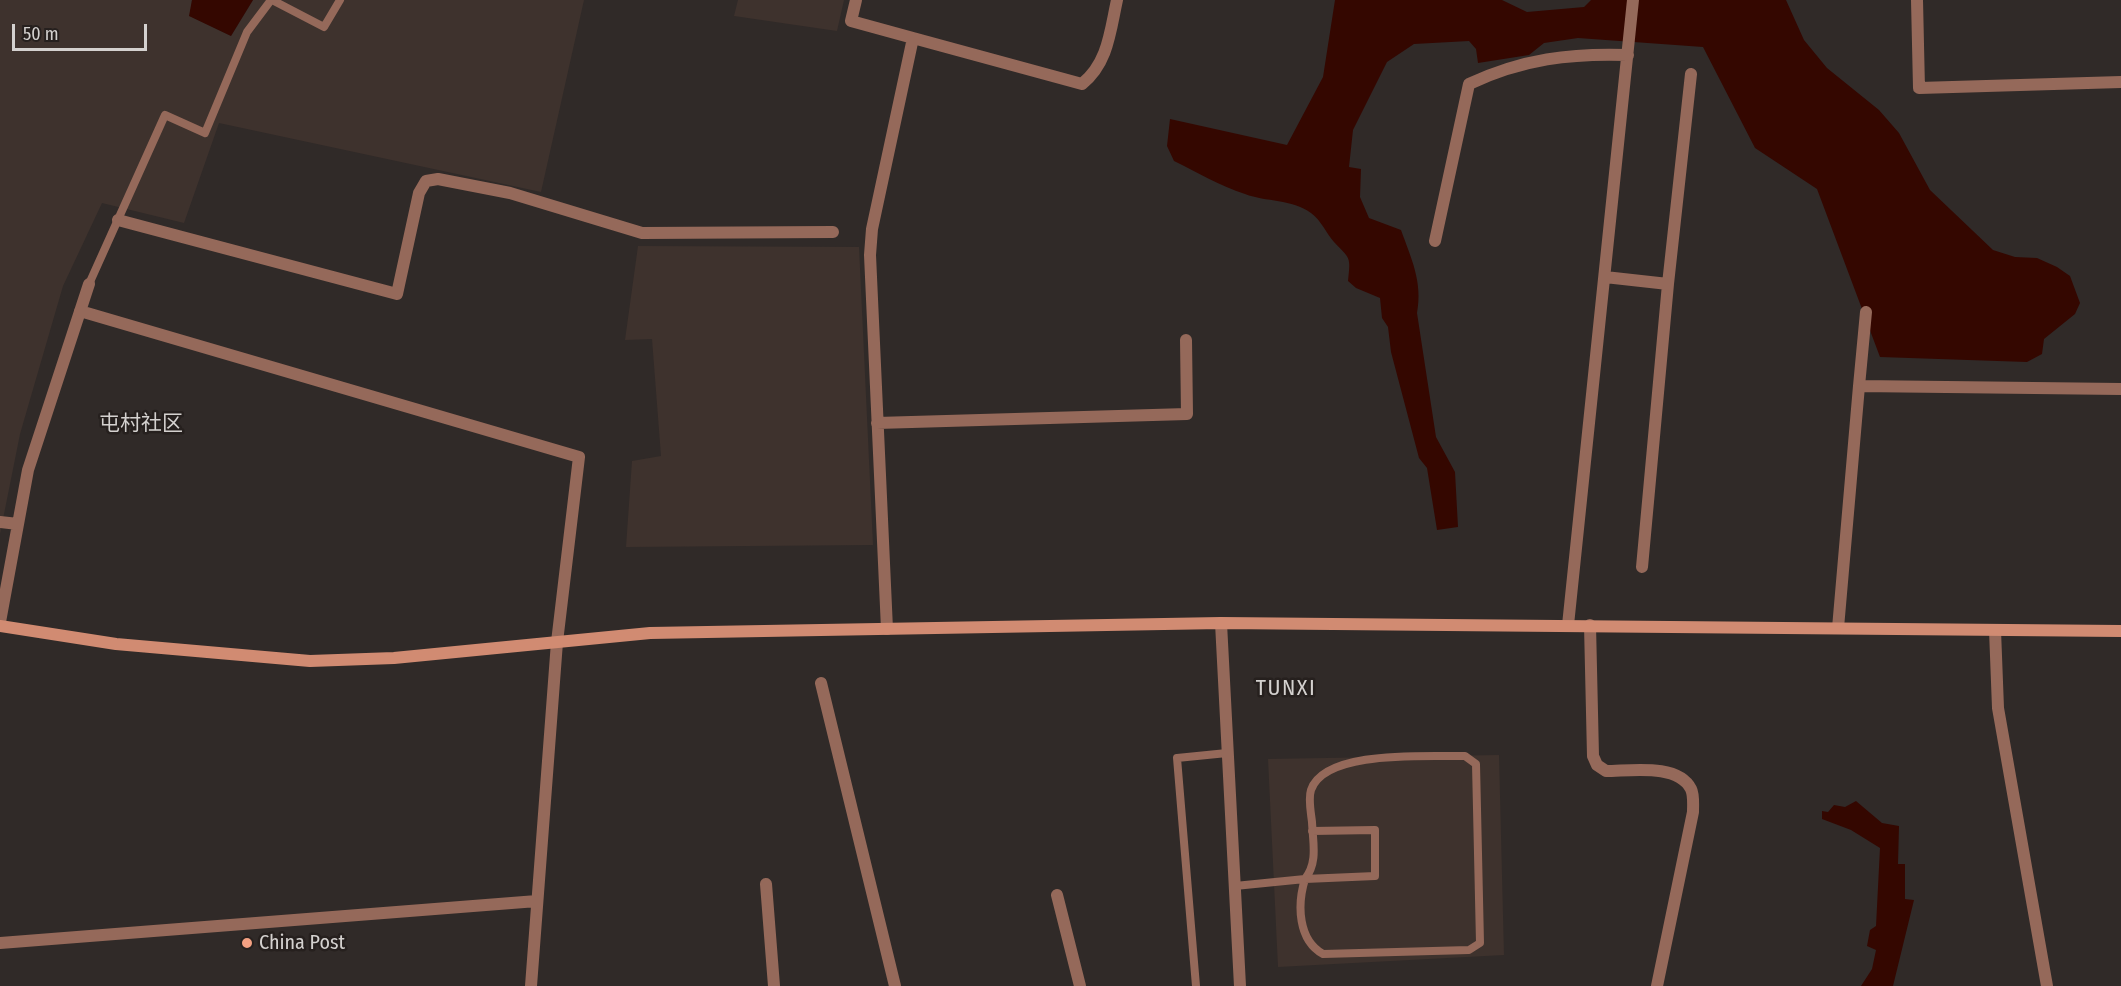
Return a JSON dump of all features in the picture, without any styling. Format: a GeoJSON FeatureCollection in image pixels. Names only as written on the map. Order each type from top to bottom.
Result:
{"type":"FeatureCollection","features":[{"type":"Feature","properties":{"kind":"main road"},"geometry":{"type":"LineString","coordinates":[[0,624],[116,644],[310,661],[393,658],[650,633],[1221,623],[2121,631]]}},
{"type":"Feature","properties":{"kind":"street"},"geometry":{"type":"LineString","coordinates":[[856,0],[851,21],[1082,84],[1095,74],[1105,54],[1117,0]]}},
{"type":"Feature","properties":{"kind":"street"},"geometry":{"type":"LineString","coordinates":[[1568,625],[1633,0]]}},
{"type":"Feature","properties":{"kind":"street"},"geometry":{"type":"LineString","coordinates":[[1917,0],[1919,88],[2121,82]]}},
{"type":"Feature","properties":{"kind":"street"},"geometry":{"type":"LineString","coordinates":[[887,629],[870,255],[872,229],[913,38]]}},
{"type":"Feature","properties":{"kind":"street"},"geometry":{"type":"LineString","coordinates":[[1435,241],[1469,84],[1494,72],[1530,62],[1628,49]]}},
{"type":"Feature","properties":{"kind":"street"},"geometry":{"type":"LineString","coordinates":[[1642,567],[1668,284],[1691,74]]}},
{"type":"Feature","properties":{"kind":"street"},"geometry":{"type":"LineString","coordinates":[[117,220],[397,294],[419,193],[426,181],[438,179],[510,193],[642,233],[833,232]]}},
{"type":"Feature","properties":{"kind":"street"},"geometry":{"type":"LineString","coordinates":[[1605,277],[1668,284]]}},
{"type":"Feature","properties":{"kind":"street"},"geometry":{"type":"LineString","coordinates":[[0,624],[27,470],[89,284]]}},
{"type":"Feature","properties":{"kind":"street"},"geometry":{"type":"LineString","coordinates":[[80,311],[579,457],[557,642],[531,986]]}},
{"type":"Feature","properties":{"kind":"street"},"geometry":{"type":"LineString","coordinates":[[1838,628],[1866,312]]}},
{"type":"Feature","properties":{"kind":"street"},"geometry":{"type":"LineString","coordinates":[[877,423],[1187,414],[1186,340]]}},
{"type":"Feature","properties":{"kind":"street"},"geometry":{"type":"LineString","coordinates":[[1859,386],[2121,389]]}},
{"type":"Feature","properties":{"kind":"street"},"geometry":{"type":"LineString","coordinates":[[0,522],[18,524]]}},
{"type":"Feature","properties":{"kind":"street"},"geometry":{"type":"LineString","coordinates":[[1221,623],[1240,986]]}},
{"type":"Feature","properties":{"kind":"street"},"geometry":{"type":"LineString","coordinates":[[1590,625],[1593,756],[1597,765],[1606,771],[1671,772],[1685,780],[1693,791],[1693,812],[1657,986]]}},
{"type":"Feature","properties":{"kind":"street"},"geometry":{"type":"LineString","coordinates":[[1995,630],[1998,708],[2047,986]]}},
{"type":"Feature","properties":{"kind":"street"},"geometry":{"type":"LineString","coordinates":[[821,682],[895,986]]}},
{"type":"Feature","properties":{"kind":"street"},"geometry":{"type":"LineString","coordinates":[[766,884],[774,986]]}},
{"type":"Feature","properties":{"kind":"street"},"geometry":{"type":"LineString","coordinates":[[1057,895],[1080,986]]}},
{"type":"Feature","properties":{"kind":"street"},"geometry":{"type":"LineString","coordinates":[[0,943],[537,901]]}},
{"type":"Feature","properties":{"kind":"lane"},"geometry":{"type":"LineString","coordinates":[[89,284],[165,115],[205,133],[247,32],[272,0],[324,27],[340,0]]}},
{"type":"Feature","properties":{"kind":"lane"},"geometry":{"type":"LineString","coordinates":[[1196,986],[1177,758],[1227,753]]}},
{"type":"Feature","properties":{"kind":"lane"},"geometry":{"type":"LineString","coordinates":[[1465,756],[1476,764],[1480,942],[1469,951],[1323,954],[1311,948],[1303,935],[1301,891],[1305,879],[1314,867],[1310,791],[1320,776],[1332,768],[1353,760],[1465,756]]}},
{"type":"Feature","properties":{"kind":"lane"},"geometry":{"type":"LineString","coordinates":[[1235,886],[1305,879],[1376,876],[1375,830],[1312,831]]}},
{"type":"Feature","properties":{"kind":"shaded area"},"geometry":{"type":"Polygon","coordinates":[[[0,0],[192,0],[190,16],[231,36],[253,0],[584,0],[541,192],[219,123],[184,223],[102,203],[63,286],[20,434],[0,534],[0,0]]]}},
{"type":"Feature","properties":{"kind":"shaded area"},"geometry":{"type":"Polygon","coordinates":[[[192,0],[253,0],[231,36],[189,16],[192,0]]]}},
{"type":"Feature","properties":{"kind":"shaded area"},"geometry":{"type":"Polygon","coordinates":[[[738,0],[844,0],[837,31],[734,16],[738,0]]]}},
{"type":"Feature","properties":{"kind":"shaded area"},"geometry":{"type":"Polygon","coordinates":[[[1335,0],[1502,0],[1527,12],[1584,7],[1591,0],[1786,0],[1804,40],[1827,68],[1879,110],[1899,133],[1930,190],[1993,250],[2015,257],[2037,258],[2070,276],[2080,303],[2075,314],[2044,339],[2042,354],[2027,362],[1880,357],[1817,189],[1755,148],[1703,47],[1578,38],[1544,43],[1529,55],[1478,63],[1476,49],[1469,41],[1414,44],[1387,62],[1353,130],[1349,167],[1361,169],[1360,197],[1369,218],[1401,230],[1415,270],[1418,291],[1417,313],[1436,437],[1455,472],[1458,527],[1437,530],[1427,468],[1419,458],[1391,352],[1388,327],[1382,318],[1380,298],[1356,288],[1348,281],[1348,258],[1318,219],[1304,208],[1253,197],[1218,183],[1174,161],[1167,146],[1170,119],[1287,145],[1323,77],[1335,0]]]}},
{"type":"Feature","properties":{"kind":"shaded area"},"geometry":{"type":"Polygon","coordinates":[[[638,246],[859,247],[873,545],[626,547],[632,461],[661,456],[652,339],[625,340],[638,246]]]}},
{"type":"Feature","properties":{"kind":"shaded area"},"geometry":{"type":"Polygon","coordinates":[[[1499,755],[1504,955],[1278,967],[1268,759],[1499,755]]]}},
{"type":"Feature","properties":{"kind":"shaded area"},"geometry":{"type":"Polygon","coordinates":[[[1856,801],[1882,823],[1899,826],[1898,864],[1905,864],[1905,899],[1914,900],[1893,986],[1861,986],[1872,969],[1876,950],[1867,946],[1870,930],[1876,926],[1880,848],[1851,830],[1822,819],[1822,811],[1828,812],[1834,805],[1845,807],[1856,801]]]}},
{"type":"Feature","properties":{"kind":"place","name":"China Post"},"geometry":{"type":"Point","coordinates":[247,943]}},
{"type":"Feature","properties":{"kind":"district","name":"屯村社区"},"geometry":{"type":"Point","coordinates":[141,424]}},
{"type":"Feature","properties":{"kind":"district","name":"TUNXI"},"geometry":{"type":"Point","coordinates":[1286,689]}}]}
